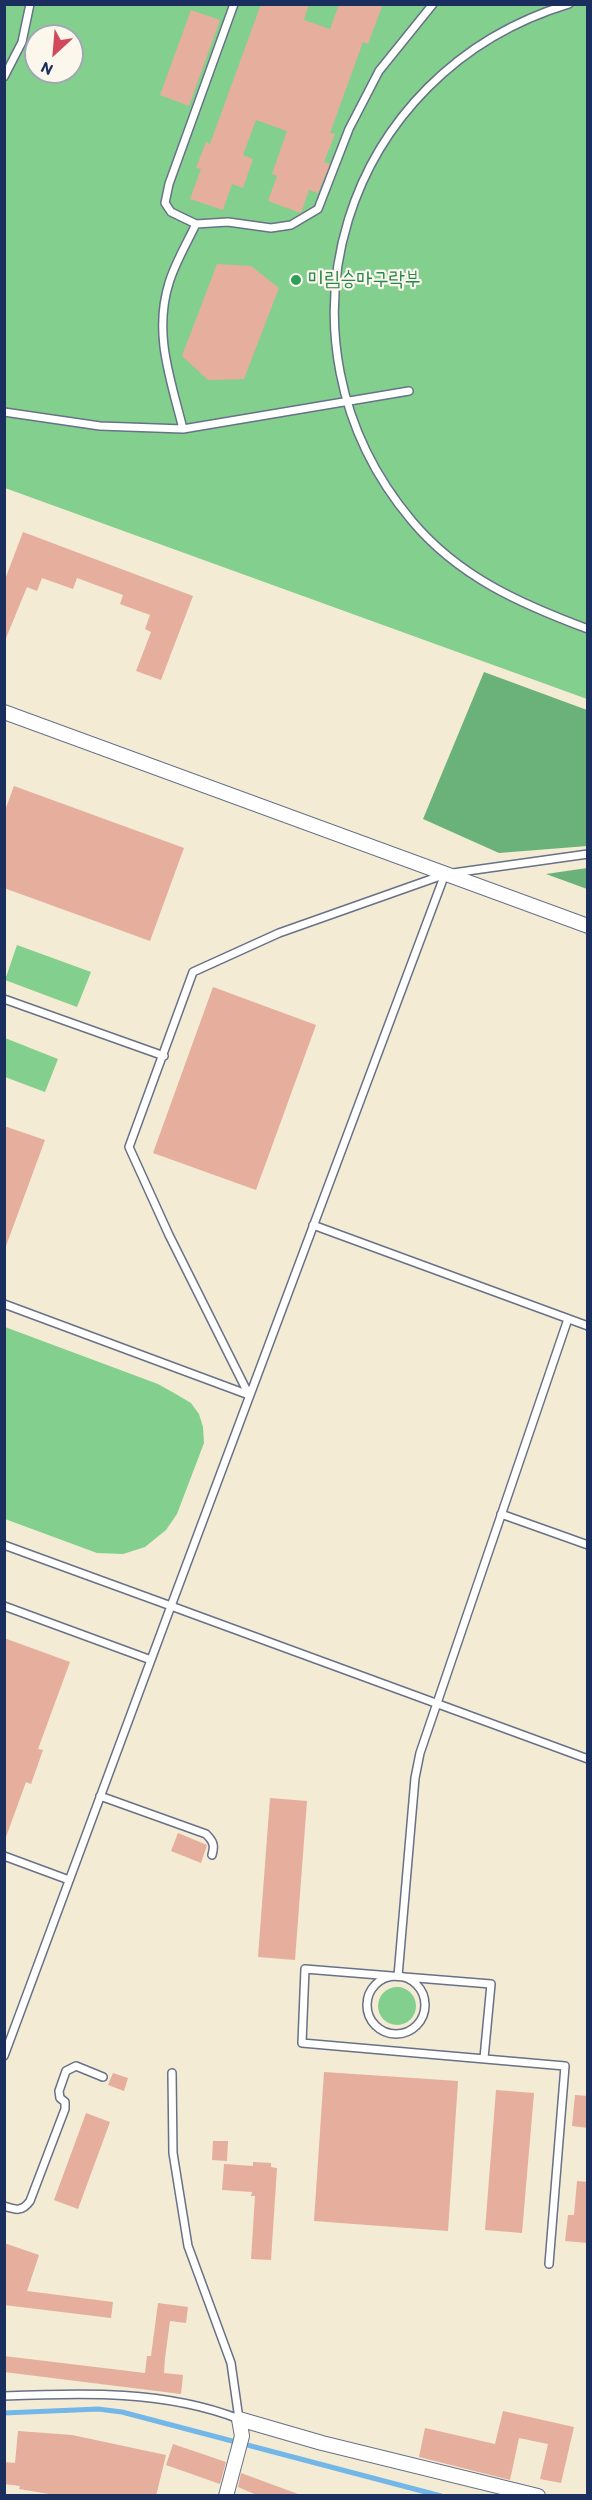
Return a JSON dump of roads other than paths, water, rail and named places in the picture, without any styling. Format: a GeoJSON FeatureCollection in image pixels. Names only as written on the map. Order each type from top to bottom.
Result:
{"type":"FeatureCollection","features":[{"type":"Feature","properties":{"kind":"street"},"geometry":{"type":"LineString","coordinates":[[4,712],[588,926]]}},
{"type":"Feature","properties":{"kind":"street"},"geometry":{"type":"LineString","coordinates":[[226,2496],[242,2436],[239,2419],[322,2443],[538,2496]]}},
{"type":"Feature","properties":{"kind":"lane"},"geometry":{"type":"LineString","coordinates":[[4,77],[22,42],[30,4]]}},
{"type":"Feature","properties":{"kind":"lane"},"geometry":{"type":"LineString","coordinates":[[234,4],[165,203],[171,212],[196,224],[228,222],[271,228],[291,225],[318,208],[349,129],[379,71],[433,4]]}},
{"type":"Feature","properties":{"kind":"lane"},"geometry":{"type":"LineString","coordinates":[[569,4],[511,27],[468,52],[424,91],[404,113],[372,162],[349,217],[337,275],[335,334],[347,402],[365,448],[378,474],[413,522],[456,564],[506,596],[532,609],[588,629]]}},
{"type":"Feature","properties":{"kind":"lane"},"geometry":{"type":"LineString","coordinates":[[183,429],[166,366],[161,326],[170,281],[196,224]]}},
{"type":"Feature","properties":{"kind":"lane"},"geometry":{"type":"LineString","coordinates":[[4,412],[99,426],[183,429],[409,391]]}},
{"type":"Feature","properties":{"kind":"lane"},"geometry":{"type":"LineString","coordinates":[[249,1395],[169,1235],[129,1148],[193,972],[279,933],[445,874],[588,854]]}},
{"type":"Feature","properties":{"kind":"lane"},"geometry":{"type":"LineString","coordinates":[[4,2056],[445,874]]}},
{"type":"Feature","properties":{"kind":"lane"},"geometry":{"type":"LineString","coordinates":[[4,999],[164,1056]]}},
{"type":"Feature","properties":{"kind":"lane"},"geometry":{"type":"LineString","coordinates":[[313,1226],[588,1326]]}},
{"type":"Feature","properties":{"kind":"lane"},"geometry":{"type":"LineString","coordinates":[[4,1304],[249,1395]]}},
{"type":"Feature","properties":{"kind":"lane"},"geometry":{"type":"LineString","coordinates":[[398,1976],[415,1778],[422,1744],[568,1319]]}},
{"type":"Feature","properties":{"kind":"lane"},"geometry":{"type":"LineString","coordinates":[[501,1514],[588,1545]]}},
{"type":"Feature","properties":{"kind":"lane"},"geometry":{"type":"LineString","coordinates":[[4,1545],[588,1759]]}},
{"type":"Feature","properties":{"kind":"lane"},"geometry":{"type":"LineString","coordinates":[[4,1606],[151,1660]]}},
{"type":"Feature","properties":{"kind":"lane"},"geometry":{"type":"LineString","coordinates":[[100,1796],[206,1834],[213,1840],[212,1855]]}},
{"type":"Feature","properties":{"kind":"lane"},"geometry":{"type":"LineString","coordinates":[[4,1856],[69,1880]]}},
{"type":"Feature","properties":{"kind":"lane"},"geometry":{"type":"LineString","coordinates":[[484,2058],[491,1984],[305,1969],[302,2043],[565,2066],[549,2264]]}},
{"type":"Feature","properties":{"kind":"lane"},"geometry":{"type":"LineString","coordinates":[[398,1976],[411,1979],[420,1988],[425,2000],[425,2013],[419,2025],[408,2032],[396,2035],[383,2032],[372,2023],[367,2011],[367,1997],[374,1985],[385,1978],[398,1976]]}},
{"type":"Feature","properties":{"kind":"lane"},"geometry":{"type":"LineString","coordinates":[[395,2050],[396,2035]]}},
{"type":"Feature","properties":{"kind":"lane"},"geometry":{"type":"LineString","coordinates":[[4,2206],[19,2210],[25,2208],[30,2201],[65,2109],[65,2102],[60,2098],[58,2091],[66,2071],[76,2066],[103,2077]]}},
{"type":"Feature","properties":{"kind":"lane"},"geometry":{"type":"LineString","coordinates":[[172,2073],[173,2153],[188,2246],[231,2363],[239,2419]]}},
{"type":"Feature","properties":{"kind":"lane"},"geometry":{"type":"LineString","coordinates":[[4,2396],[88,2393],[145,2398],[207,2406],[239,2419]]}},
{"type":"Feature","properties":{"kind":"waterway"},"geometry":{"type":"LineString","coordinates":[[4,2413],[98,2409],[122,2412],[441,2496]]}},
{"type":"Feature","properties":{"kind":"place","name":"미림승마구락부"},"geometry":{"type":"Point","coordinates":[296,280]}}]}
